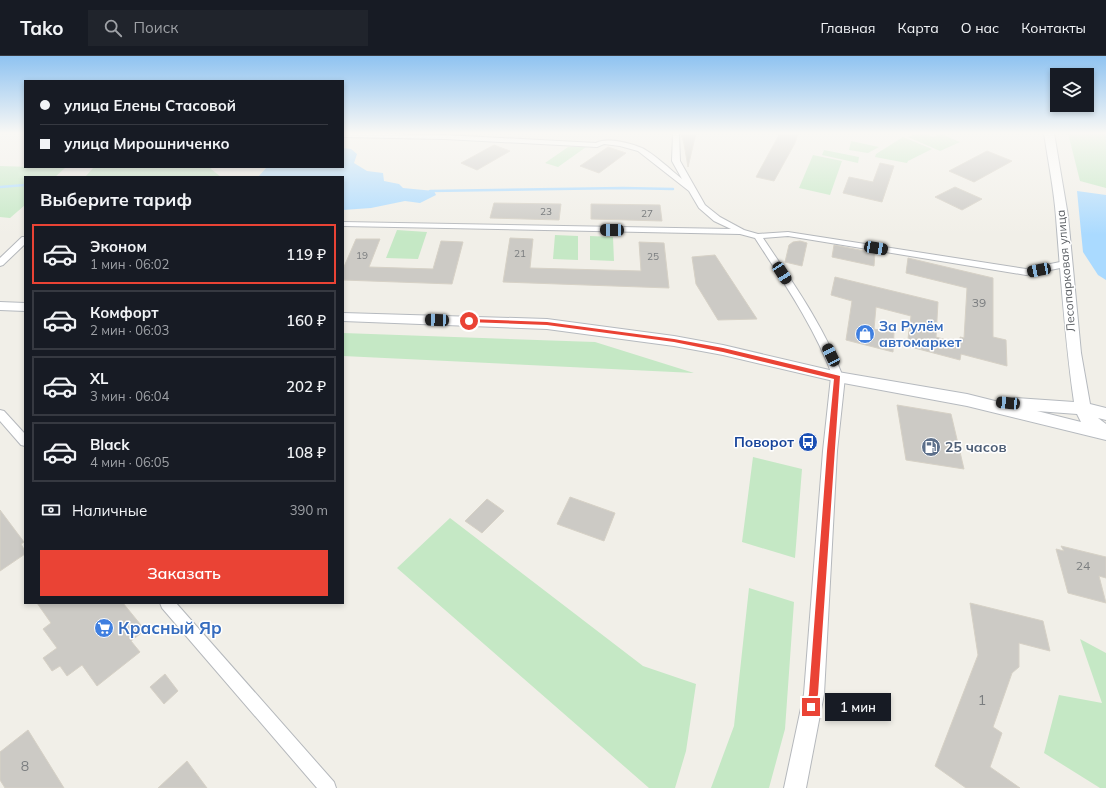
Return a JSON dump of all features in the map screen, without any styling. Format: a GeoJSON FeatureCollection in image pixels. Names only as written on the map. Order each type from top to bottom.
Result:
{"type":"FeatureCollection","features":[{"type":"Feature","properties":{"kind":"main road","name":"Лесопарковая улица"},"geometry":{"type":"LineString","coordinates":[[1054,167],[1062,216],[1074,354],[1083,408]]}},
{"type":"Feature","properties":{"kind":"main road"},"geometry":{"type":"LineString","coordinates":[[0,306],[24,307]]}},
{"type":"Feature","properties":{"kind":"main road"},"geometry":{"type":"LineString","coordinates":[[344,317],[547,324],[674,340],[723,350],[838,378],[967,400],[1106,434]]}},
{"type":"Feature","properties":{"kind":"main road"},"geometry":{"type":"LineString","coordinates":[[967,400],[1034,406],[1083,408],[1106,414]]}},
{"type":"Feature","properties":{"kind":"main road"},"geometry":{"type":"LineString","coordinates":[[1083,408],[1086,418],[1106,434]]}},
{"type":"Feature","properties":{"kind":"street"},"geometry":{"type":"LineString","coordinates":[[662,167],[692,190]]}},
{"type":"Feature","properties":{"kind":"street"},"geometry":{"type":"LineString","coordinates":[[679,167],[702,206],[717,219],[740,232]]}},
{"type":"Feature","properties":{"kind":"street"},"geometry":{"type":"LineString","coordinates":[[344,224],[740,232],[758,236],[788,234],[1026,272],[1065,264]]}},
{"type":"Feature","properties":{"kind":"street"},"geometry":{"type":"LineString","coordinates":[[758,236],[821,336],[831,355],[838,378],[830,451],[814,694],[795,788]]}},
{"type":"Feature","properties":{"kind":"street"},"geometry":{"type":"LineString","coordinates":[[0,263],[24,240]]}},
{"type":"Feature","properties":{"kind":"street"},"geometry":{"type":"LineString","coordinates":[[0,414],[24,441]]}},
{"type":"Feature","properties":{"kind":"street"},"geometry":{"type":"LineString","coordinates":[[168,604],[328,788]]}},
{"type":"Feature","properties":{"kind":"green space"},"geometry":{"type":"Polygon","coordinates":[[[0,167],[65,168],[56,176],[24,176],[24,206],[10,218],[0,217],[0,167]]]}},
{"type":"Feature","properties":{"kind":"green space"},"geometry":{"type":"Polygon","coordinates":[[[808,167],[840,167],[830,195],[799,188],[808,167]]]}},
{"type":"Feature","properties":{"kind":"green space"},"geometry":{"type":"Polygon","coordinates":[[[1077,167],[1106,167],[1106,188],[1080,181],[1077,167]]]}},
{"type":"Feature","properties":{"kind":"green space"},"geometry":{"type":"Polygon","coordinates":[[[93,168],[212,168],[220,176],[86,176],[93,168]]]}},
{"type":"Feature","properties":{"kind":"green space"},"geometry":{"type":"Polygon","coordinates":[[[397,230],[427,232],[418,259],[386,258],[397,230]]]}},
{"type":"Feature","properties":{"kind":"green space"},"geometry":{"type":"Polygon","coordinates":[[[555,235],[578,236],[578,260],[553,259],[555,235]]]}},
{"type":"Feature","properties":{"kind":"green space"},"geometry":{"type":"Polygon","coordinates":[[[590,236],[613,237],[614,261],[590,260],[590,236]]]}},
{"type":"Feature","properties":{"kind":"green space"},"geometry":{"type":"Polygon","coordinates":[[[344,333],[595,342],[694,373],[344,356],[344,333]]]}},
{"type":"Feature","properties":{"kind":"green space"},"geometry":{"type":"Polygon","coordinates":[[[753,457],[802,469],[795,558],[742,542],[753,457]]]}},
{"type":"Feature","properties":{"kind":"green space"},"geometry":{"type":"Polygon","coordinates":[[[450,518],[643,666],[696,684],[686,751],[675,788],[649,788],[397,568],[450,518]]]}},
{"type":"Feature","properties":{"kind":"green space"},"geometry":{"type":"Polygon","coordinates":[[[749,588],[794,602],[785,729],[769,788],[711,788],[734,726],[749,588]]]}},
{"type":"Feature","properties":{"kind":"green space"},"geometry":{"type":"Polygon","coordinates":[[[1080,639],[1106,653],[1106,788],[1100,788],[1044,753],[1059,695],[1102,703],[1080,639]]]}},
{"type":"Feature","properties":{"kind":"water"},"geometry":{"type":"Polygon","coordinates":[[[361,167],[367,171],[383,173],[384,181],[399,184],[403,188],[434,191],[436,195],[420,203],[405,201],[371,208],[344,210],[344,176],[259,176],[266,168],[361,167]]]}},
{"type":"Feature","properties":{"kind":"water"},"geometry":{"type":"Polygon","coordinates":[[[1077,191],[1106,195],[1106,280],[1098,275],[1083,252],[1077,191]]]}},
{"type":"Feature","properties":{"kind":"building"},"geometry":{"type":"Polygon","coordinates":[[[471,167],[482,167],[477,170],[471,167]]]}},
{"type":"Feature","properties":{"kind":"building"},"geometry":{"type":"Polygon","coordinates":[[[583,167],[607,167],[599,173],[583,167]]]}},
{"type":"Feature","properties":{"kind":"building"},"geometry":{"type":"Polygon","coordinates":[[[761,167],[782,167],[774,181],[756,177],[761,167]]]}},
{"type":"Feature","properties":{"kind":"building"},"geometry":{"type":"Polygon","coordinates":[[[878,167],[894,167],[882,202],[843,193],[849,177],[873,182],[878,167]]]}},
{"type":"Feature","properties":{"kind":"building"},"geometry":{"type":"Polygon","coordinates":[[[956,167],[1001,167],[974,182],[949,171],[956,167]]]}},
{"type":"Feature","properties":{"kind":"building"},"geometry":{"type":"Polygon","coordinates":[[[955,187],[982,199],[962,210],[935,197],[955,187]]]}},
{"type":"Feature","properties":{"kind":"building"},"geometry":{"type":"Polygon","coordinates":[[[494,203],[561,204],[559,220],[490,218],[494,203]]]}},
{"type":"Feature","properties":{"kind":"building"},"geometry":{"type":"Polygon","coordinates":[[[591,204],[660,205],[662,221],[591,219],[591,204]]]}},
{"type":"Feature","properties":{"kind":"building"},"geometry":{"type":"Polygon","coordinates":[[[510,238],[533,239],[530,268],[641,271],[639,242],[664,243],[669,288],[503,282],[510,238]]]}},
{"type":"Feature","properties":{"kind":"building"},"geometry":{"type":"Polygon","coordinates":[[[356,239],[380,239],[369,267],[433,269],[441,241],[463,242],[452,284],[344,280],[344,267],[356,239]]]}},
{"type":"Feature","properties":{"kind":"building"},"geometry":{"type":"Polygon","coordinates":[[[800,241],[807,243],[802,266],[785,262],[789,245],[793,242],[800,241]]]}},
{"type":"Feature","properties":{"kind":"building"},"geometry":{"type":"Polygon","coordinates":[[[834,245],[875,253],[874,266],[832,257],[834,245]]]}},
{"type":"Feature","properties":{"kind":"building"},"geometry":{"type":"Polygon","coordinates":[[[715,255],[757,319],[718,320],[696,284],[692,257],[715,255]]]}},
{"type":"Feature","properties":{"kind":"building"},"geometry":{"type":"Polygon","coordinates":[[[908,258],[993,278],[993,337],[1006,340],[1007,366],[961,354],[960,360],[907,346],[911,316],[876,307],[874,329],[894,333],[893,352],[846,340],[852,301],[831,295],[835,277],[938,302],[936,337],[960,344],[960,337],[964,338],[967,288],[906,273],[908,258]]]}},
{"type":"Feature","properties":{"kind":"building","name":"25 часов"},"geometry":{"type":"Polygon","coordinates":[[[897,405],[951,414],[964,469],[906,460],[897,405]]]}},
{"type":"Feature","properties":{"kind":"building"},"geometry":{"type":"Polygon","coordinates":[[[570,497],[615,513],[604,541],[557,524],[570,497]]]}},
{"type":"Feature","properties":{"kind":"building"},"geometry":{"type":"Polygon","coordinates":[[[487,499],[504,511],[482,533],[465,521],[487,499]]]}},
{"type":"Feature","properties":{"kind":"building"},"geometry":{"type":"Polygon","coordinates":[[[0,510],[24,542],[21,544],[24,549],[24,555],[0,571],[0,510]]]}},
{"type":"Feature","properties":{"kind":"building"},"geometry":{"type":"Polygon","coordinates":[[[1061,546],[1106,557],[1106,578],[1099,576],[1106,603],[1068,593],[1056,549],[1064,551],[1061,546]]]}},
{"type":"Feature","properties":{"kind":"building"},"geometry":{"type":"Polygon","coordinates":[[[970,603],[1043,621],[1050,651],[1019,643],[1019,667],[1012,673],[993,727],[1002,733],[990,767],[1020,788],[966,788],[935,766],[978,655],[970,603]]]}},
{"type":"Feature","properties":{"kind":"building"},"geometry":{"type":"Polygon","coordinates":[[[38,604],[124,604],[145,630],[131,641],[140,652],[97,686],[82,665],[67,676],[60,666],[52,671],[43,658],[57,648],[43,629],[51,623],[38,604]]]}},
{"type":"Feature","properties":{"kind":"building"},"geometry":{"type":"Polygon","coordinates":[[[165,674],[178,691],[164,704],[150,687],[165,674]]]}},
{"type":"Feature","properties":{"kind":"building"},"geometry":{"type":"Polygon","coordinates":[[[28,730],[64,788],[5,788],[0,780],[0,752],[28,730]]]}},
{"type":"Feature","properties":{"kind":"building"},"geometry":{"type":"Polygon","coordinates":[[[187,761],[207,788],[158,788],[187,761]]]}},
{"type":"Feature","properties":{"kind":"waterway"},"geometry":{"type":"LineString","coordinates":[[0,187],[24,185]]}},
{"type":"Feature","properties":{"kind":"waterway"},"geometry":{"type":"LineString","coordinates":[[430,191],[623,188],[673,189]]}},
{"type":"Feature","properties":{"kind":"place","name":"За Рулём автомаркет"},"geometry":{"type":"Point","coordinates":[865,334]}},
{"type":"Feature","properties":{"kind":"place","name":"Поворот"},"geometry":{"type":"Point","coordinates":[808,442]}},
{"type":"Feature","properties":{"kind":"place","name":"25 часов"},"geometry":{"type":"Point","coordinates":[931,447]}},
{"type":"Feature","properties":{"kind":"place","name":"Красный Яр"},"geometry":{"type":"Point","coordinates":[104,628]}},
{"type":"Feature","properties":{"kind":"route"},"geometry":{"type":"LineString","coordinates":[[469,321],[547,324],[674,340],[723,350],[838,378],[830,451],[814,694],[811,707]]}}]}
